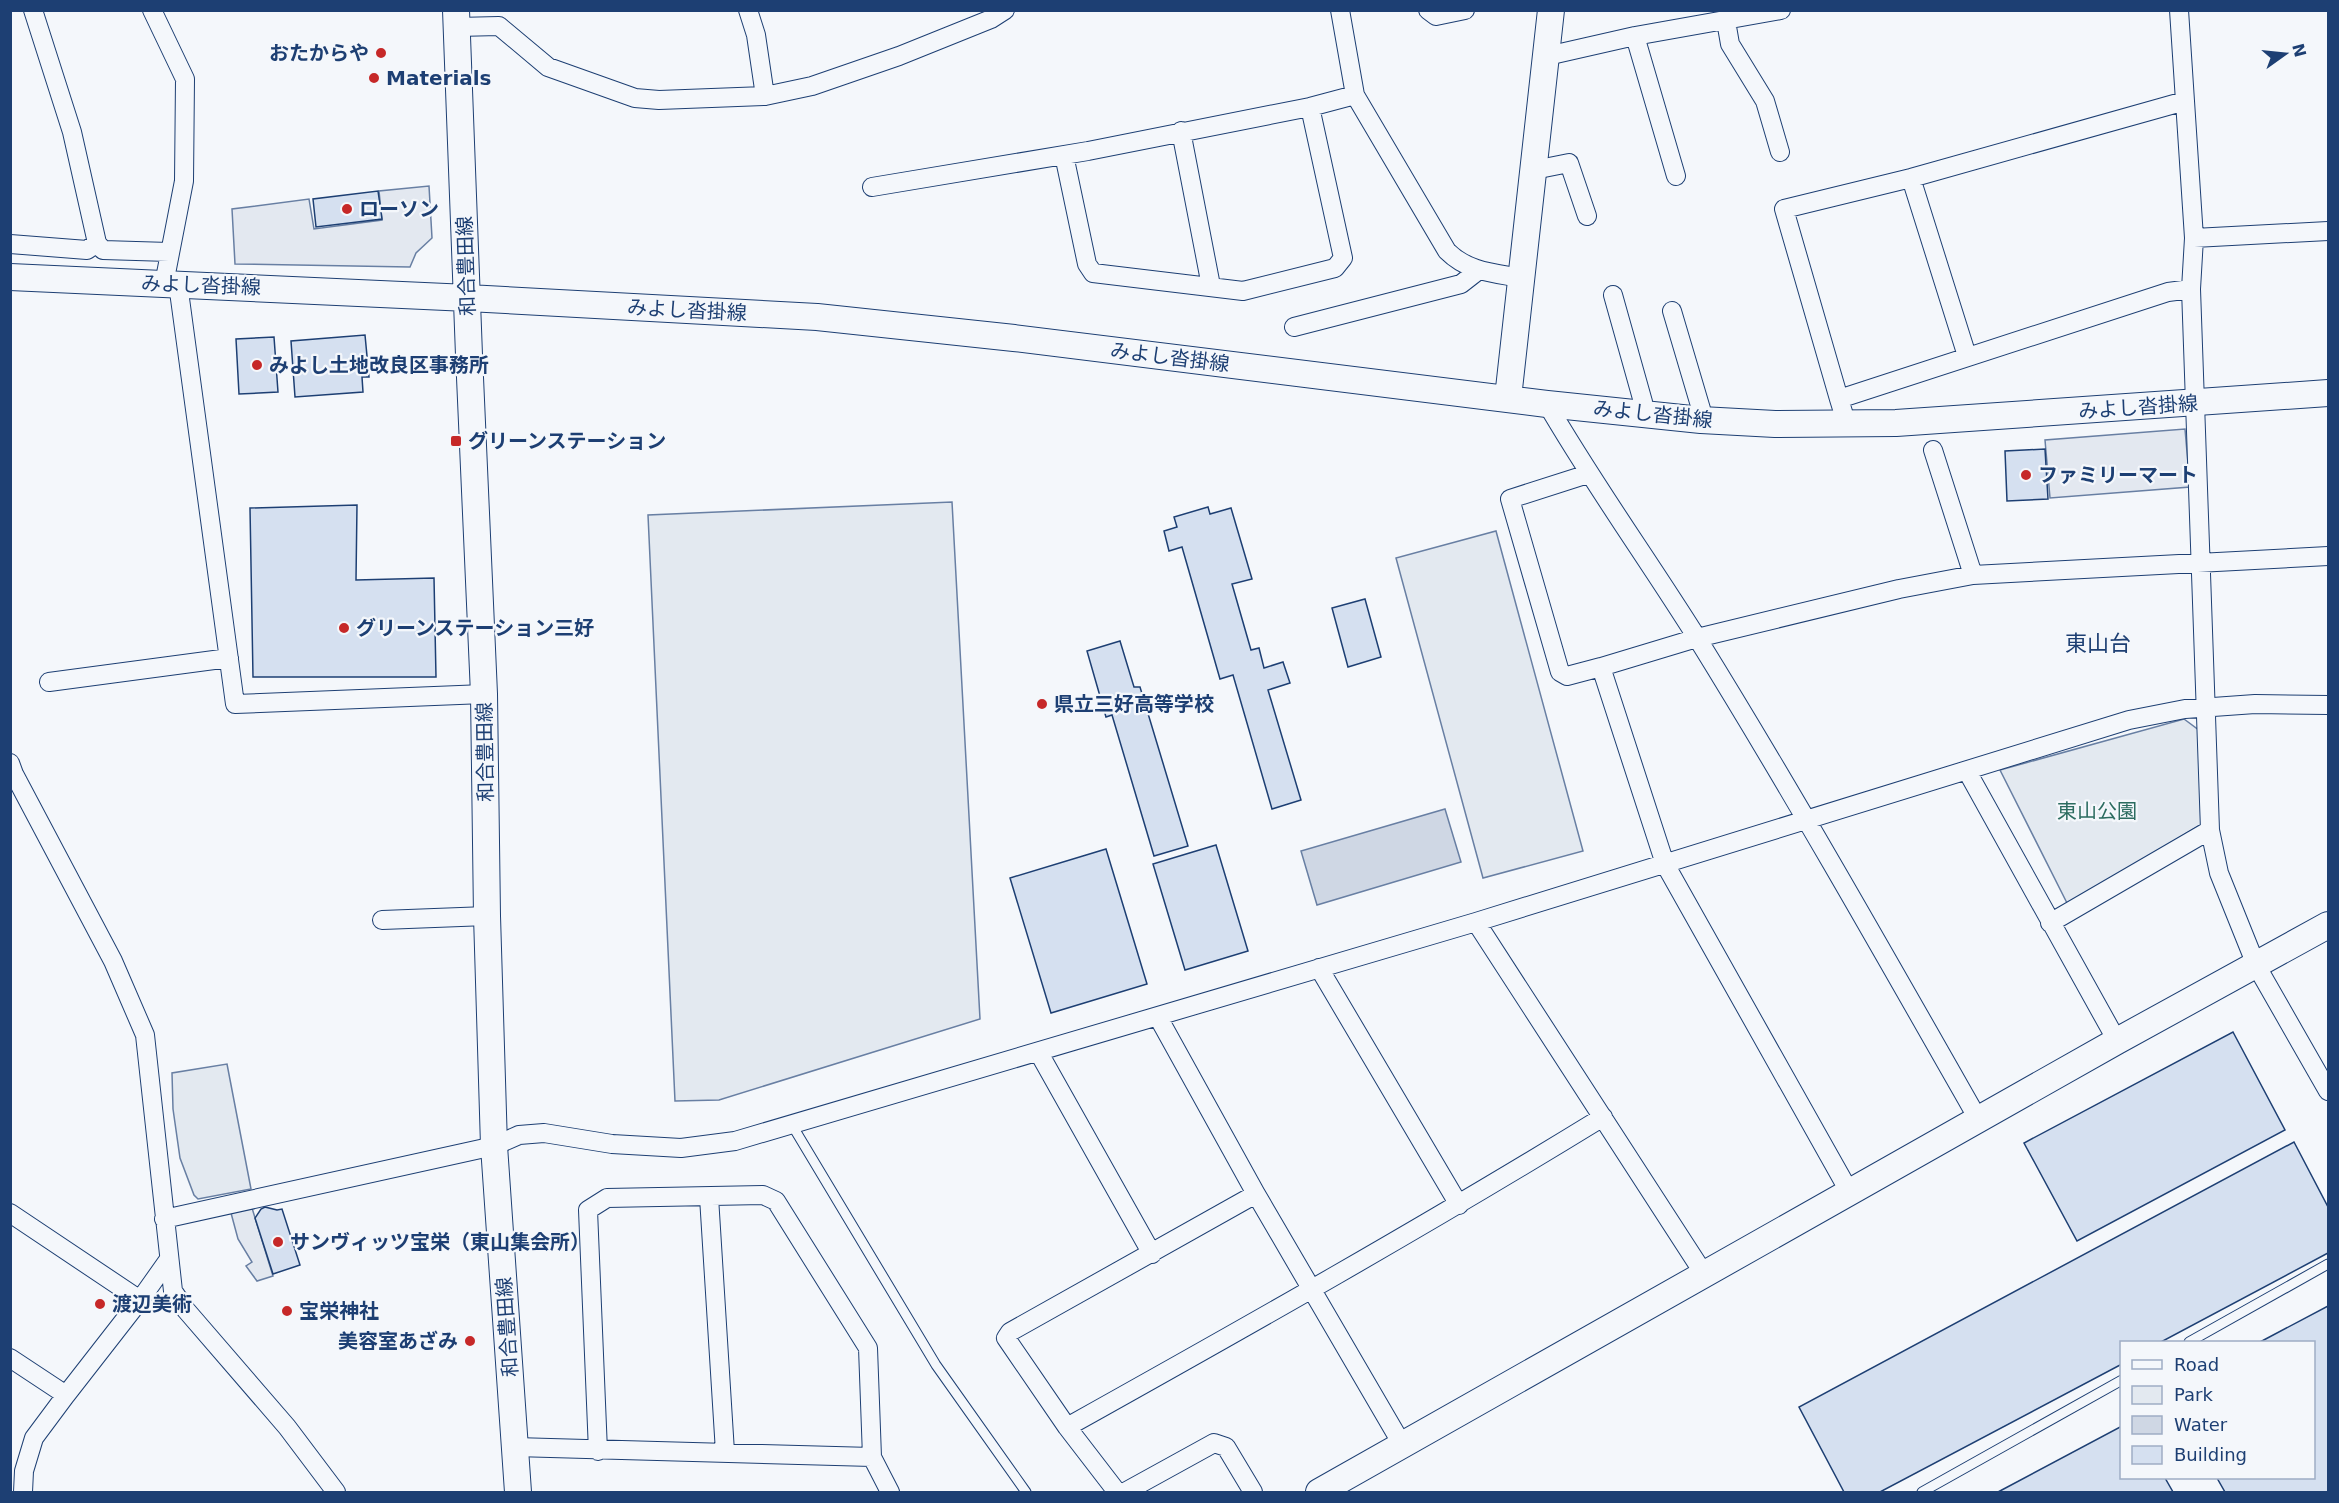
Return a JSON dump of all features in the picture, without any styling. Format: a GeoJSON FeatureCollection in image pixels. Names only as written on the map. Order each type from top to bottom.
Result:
{"type":"FeatureCollection","features":[{"type":"Feature","properties":{"kind":"main road"},"geometry":{"type":"LineString","coordinates":[[1508,398],[1551,10]]}},
{"type":"Feature","properties":{"kind":"main road","name":"和合豊田線"},"geometry":{"type":"LineString","coordinates":[[457,19],[484,694],[487,916],[494,1146],[518,1492]]}},
{"type":"Feature","properties":{"kind":"main road","name":"みよし沓掛線"},"geometry":{"type":"LineString","coordinates":[[10,277],[817,317],[1026,340],[1547,404],[1701,420],[1842,425],[2000,417],[2328,393]]}},
{"type":"Feature","properties":{"kind":"main road"},"geometry":{"type":"LineString","coordinates":[[1319,1492],[1978,1119],[2328,925]]}},
{"type":"Feature","properties":{"kind":"street"},"geometry":{"type":"LineString","coordinates":[[33,10],[72,132],[97,243],[103,250],[169,252]]}},
{"type":"Feature","properties":{"kind":"street"},"geometry":{"type":"LineString","coordinates":[[152,10],[185,78],[184,181],[169,252],[171,284],[235,704],[484,694]]}},
{"type":"Feature","properties":{"kind":"street"},"geometry":{"type":"LineString","coordinates":[[748,10],[756,35],[765,96]]}},
{"type":"Feature","properties":{"kind":"street"},"geometry":{"type":"LineString","coordinates":[[457,19],[499,26],[548,67],[634,98],[659,100],[765,96],[812,86],[899,56],[991,19],[1005,10]]}},
{"type":"Feature","properties":{"kind":"street"},"geometry":{"type":"LineString","coordinates":[[1340,10],[1356,94],[1447,252],[1458,262],[1479,270],[1521,278]]}},
{"type":"Feature","properties":{"kind":"street"},"geometry":{"type":"LineString","coordinates":[[1428,10],[1436,16],[1465,10]]}},
{"type":"Feature","properties":{"kind":"street"},"geometry":{"type":"LineString","coordinates":[[1547,56],[1635,36],[1782,10]]}},
{"type":"Feature","properties":{"kind":"street"},"geometry":{"type":"LineString","coordinates":[[2179,10],[2194,238],[2191,289],[2210,830],[2219,873],[2256,965],[2328,1091]]}},
{"type":"Feature","properties":{"kind":"street"},"geometry":{"type":"LineString","coordinates":[[1726,21],[1730,44],[1765,101],[1780,152]]}},
{"type":"Feature","properties":{"kind":"street"},"geometry":{"type":"LineString","coordinates":[[1635,36],[1676,176]]}},
{"type":"Feature","properties":{"kind":"street"},"geometry":{"type":"LineString","coordinates":[[872,187],[1064,155],[1310,106],[1356,94]]}},
{"type":"Feature","properties":{"kind":"street"},"geometry":{"type":"LineString","coordinates":[[1842,425],[1843,412],[1784,209],[1911,177],[2185,101]]}},
{"type":"Feature","properties":{"kind":"street"},"geometry":{"type":"LineString","coordinates":[[1064,155],[1087,264],[1093,273],[1243,291],[1335,268],[1341,264],[1343,258],[1310,106]]}},
{"type":"Feature","properties":{"kind":"street"},"geometry":{"type":"LineString","coordinates":[[1181,131],[1210,286]]}},
{"type":"Feature","properties":{"kind":"street"},"geometry":{"type":"LineString","coordinates":[[1534,170],[1569,163],[1587,216]]}},
{"type":"Feature","properties":{"kind":"street"},"geometry":{"type":"LineString","coordinates":[[1911,177],[1967,356]]}},
{"type":"Feature","properties":{"kind":"street"},"geometry":{"type":"LineString","coordinates":[[2194,238],[2328,231]]}},
{"type":"Feature","properties":{"kind":"street"},"geometry":{"type":"LineString","coordinates":[[10,244],[87,250],[97,243]]}},
{"type":"Feature","properties":{"kind":"street"},"geometry":{"type":"LineString","coordinates":[[1294,327],[1461,284],[1479,270]]}},
{"type":"Feature","properties":{"kind":"street"},"geometry":{"type":"LineString","coordinates":[[1839,399],[2169,292],[2191,289]]}},
{"type":"Feature","properties":{"kind":"street"},"geometry":{"type":"LineString","coordinates":[[1613,295],[1643,402],[1640,414]]}},
{"type":"Feature","properties":{"kind":"street"},"geometry":{"type":"LineString","coordinates":[[1672,311],[1701,410],[1701,420]]}},
{"type":"Feature","properties":{"kind":"street"},"geometry":{"type":"LineString","coordinates":[[1547,404],[1588,474],[1697,638],[1808,821],[1978,1119]]}},
{"type":"Feature","properties":{"kind":"street"},"geometry":{"type":"LineString","coordinates":[[1933,450],[1973,575]]}},
{"type":"Feature","properties":{"kind":"street"},"geometry":{"type":"LineString","coordinates":[[1588,474],[1510,499],[1560,672],[1567,676],[1697,638],[1899,589],[1973,575],[2328,556]]}},
{"type":"Feature","properties":{"kind":"street"},"geometry":{"type":"LineString","coordinates":[[49,682],[229,658]]}},
{"type":"Feature","properties":{"kind":"street"},"geometry":{"type":"LineString","coordinates":[[1601,667],[1665,864],[1850,1193]]}},
{"type":"Feature","properties":{"kind":"street"},"geometry":{"type":"LineString","coordinates":[[164,1219],[494,1146],[519,1135],[544,1133],[612,1144],[681,1148],[735,1141],[1476,922],[2129,720],[2174,710],[2207,707],[2255,704],[2328,705]]}},
{"type":"Feature","properties":{"kind":"street"},"geometry":{"type":"LineString","coordinates":[[12,771],[113,961],[145,1035],[173,1291],[186,1310],[287,1427],[336,1492]]}},
{"type":"Feature","properties":{"kind":"street"},"geometry":{"type":"LineString","coordinates":[[1967,771],[2117,1041]]}},
{"type":"Feature","properties":{"kind":"street"},"geometry":{"type":"LineString","coordinates":[[2050,923],[2210,830]]}},
{"type":"Feature","properties":{"kind":"street"},"geometry":{"type":"LineString","coordinates":[[382,920],[487,916]]}},
{"type":"Feature","properties":{"kind":"street"},"geometry":{"type":"LineString","coordinates":[[1476,922],[1704,1274]]}},
{"type":"Feature","properties":{"kind":"street"},"geometry":{"type":"LineString","coordinates":[[1319,968],[1459,1205]]}},
{"type":"Feature","properties":{"kind":"street"},"geometry":{"type":"LineString","coordinates":[[1158,1017],[1256,1194],[1403,1446]]}},
{"type":"Feature","properties":{"kind":"street"},"geometry":{"type":"LineString","coordinates":[[1039,1053],[1152,1254]]}},
{"type":"Feature","properties":{"kind":"street"},"geometry":{"type":"LineString","coordinates":[[1067,1427],[1459,1205],[1603,1117]]}},
{"type":"Feature","properties":{"kind":"street"},"geometry":{"type":"LineString","coordinates":[[1117,1492],[1067,1427],[1006,1338],[1010,1332],[1256,1194]]}},
{"type":"Feature","properties":{"kind":"street"},"geometry":{"type":"LineString","coordinates":[[598,1451],[588,1210],[608,1198],[763,1195],[776,1201],[868,1348],[872,1457],[890,1492]]}},
{"type":"Feature","properties":{"kind":"street"},"geometry":{"type":"LineString","coordinates":[[709,1197],[725,1452]]}},
{"type":"Feature","properties":{"kind":"street"},"geometry":{"type":"LineString","coordinates":[[10,1213],[140,1300]]}},
{"type":"Feature","properties":{"kind":"street"},"geometry":{"type":"LineString","coordinates":[[23,1492],[24,1471],[34,1438],[169,1259]]}},
{"type":"Feature","properties":{"kind":"street"},"geometry":{"type":"LineString","coordinates":[[10,1358],[66,1395]]}},
{"type":"Feature","properties":{"kind":"street"},"geometry":{"type":"LineString","coordinates":[[1125,1492],[1214,1443],[1226,1447],[1253,1492]]}},
{"type":"Feature","properties":{"kind":"street"},"geometry":{"type":"LineString","coordinates":[[515,1448],[872,1457]]}},
{"type":"Feature","properties":{"kind":"lane"},"geometry":{"type":"LineString","coordinates":[[792,1125],[936,1365],[1026,1492]]}},
{"type":"Feature","properties":{"kind":"lane"},"geometry":{"type":"LineString","coordinates":[[2191,1341],[2328,1264]]}},
{"type":"Feature","properties":{"kind":"lane"},"geometry":{"type":"LineString","coordinates":[[1922,1492],[2120,1381]]}},
{"type":"Feature","properties":{"kind":"green space"},"geometry":{"type":"Polygon","coordinates":[[[952,502],[980,1019],[719,1100],[675,1101],[648,515],[952,502]]]}},
{"type":"Feature","properties":{"kind":"green space"},"geometry":{"type":"Polygon","coordinates":[[[1496,531],[1583,851],[1483,878],[1396,558],[1496,531]]]}},
{"type":"Feature","properties":{"kind":"green space","name":"東山公園"},"geometry":{"type":"Polygon","coordinates":[[[2184,719],[2200,731],[2202,824],[2068,905],[2000,770],[2184,719]]]}},
{"type":"Feature","properties":{"kind":"green space"},"geometry":{"type":"Polygon","coordinates":[[[227,1064],[251,1189],[198,1199],[194,1195],[180,1158],[173,1109],[172,1073],[227,1064]]]}},
{"type":"Feature","properties":{"kind":"shaded area"},"geometry":{"type":"Polygon","coordinates":[[[429,186],[432,238],[416,253],[410,267],[235,264],[232,209],[309,199],[314,229],[382,220],[379,191],[429,186]]]}},
{"type":"Feature","properties":{"kind":"shaded area"},"geometry":{"type":"Polygon","coordinates":[[[2185,429],[2190,487],[2050,498],[2045,440],[2185,429]]]}},
{"type":"Feature","properties":{"kind":"shaded area"},"geometry":{"type":"Polygon","coordinates":[[[252,1208],[273,1276],[257,1281],[246,1266],[252,1262],[238,1239],[231,1213],[252,1208]]]}},
{"type":"Feature","properties":{"kind":"water"},"geometry":{"type":"Polygon","coordinates":[[[1445,809],[1461,862],[1317,905],[1301,851],[1445,809]]]}},
{"type":"Feature","properties":{"kind":"building","name":"ローソン"},"geometry":{"type":"Polygon","coordinates":[[[378,191],[382,219],[316,227],[313,199],[378,191]]]}},
{"type":"Feature","properties":{"kind":"building"},"geometry":{"type":"Polygon","coordinates":[[[365,335],[369,377],[362,377],[363,392],[295,397],[291,341],[365,335]]]}},
{"type":"Feature","properties":{"kind":"building","name":"みよし土地改良区事務所"},"geometry":{"type":"Polygon","coordinates":[[[274,337],[278,392],[239,394],[236,339],[274,337]]]}},
{"type":"Feature","properties":{"kind":"building","name":"ファミリーマート"},"geometry":{"type":"Polygon","coordinates":[[[2045,449],[2048,499],[2007,501],[2005,451],[2045,449]]]}},
{"type":"Feature","properties":{"kind":"building","name":"グリーンステーション三好"},"geometry":{"type":"Polygon","coordinates":[[[357,505],[356,580],[434,578],[436,677],[253,677],[250,508],[357,505]]]}},
{"type":"Feature","properties":{"kind":"building"},"geometry":{"type":"Polygon","coordinates":[[[1208,507],[1210,514],[1231,508],[1252,579],[1232,584],[1251,650],[1259,648],[1264,668],[1283,662],[1290,683],[1268,690],[1301,800],[1272,809],[1233,675],[1220,679],[1182,547],[1169,551],[1164,531],[1177,527],[1174,517],[1208,507]]]}},
{"type":"Feature","properties":{"kind":"building"},"geometry":{"type":"Polygon","coordinates":[[[1365,599],[1381,657],[1348,667],[1332,608],[1365,599]]]}},
{"type":"Feature","properties":{"kind":"building"},"geometry":{"type":"Polygon","coordinates":[[[1120,641],[1134,687],[1140,687],[1188,846],[1154,856],[1112,715],[1106,717],[1087,651],[1120,641]]]}},
{"type":"Feature","properties":{"kind":"building"},"geometry":{"type":"Polygon","coordinates":[[[1216,845],[1248,951],[1185,970],[1153,864],[1216,845]]]}},
{"type":"Feature","properties":{"kind":"building"},"geometry":{"type":"Polygon","coordinates":[[[1106,849],[1147,984],[1051,1013],[1010,878],[1106,849]]]}},
{"type":"Feature","properties":{"kind":"building"},"geometry":{"type":"Polygon","coordinates":[[[2233,1032],[2285,1130],[2077,1241],[2024,1143],[2233,1032]]]}},
{"type":"Feature","properties":{"kind":"building"},"geometry":{"type":"Polygon","coordinates":[[[2294,1142],[2328,1207],[2328,1253],[2163,1341],[2120,1341],[2120,1365],[1880,1492],[1844,1492],[1799,1407],[2294,1142]]]}},
{"type":"Feature","properties":{"kind":"building","name":"サンヴィッツ宝栄（東山集会所）"},"geometry":{"type":"Polygon","coordinates":[[[265,1207],[282,1209],[300,1265],[273,1274],[255,1218],[265,1207]]]}},
{"type":"Feature","properties":{"kind":"building"},"geometry":{"type":"Polygon","coordinates":[[[2328,1306],[2328,1492],[2225,1492],[2218,1479],[2315,1479],[2315,1341],[2262,1341],[2328,1306]]]}},
{"type":"Feature","properties":{"kind":"building"},"geometry":{"type":"Polygon","coordinates":[[[2120,1427],[2120,1479],[2166,1479],[2173,1492],[1998,1492],[2120,1427]]]}},
{"type":"Feature","properties":{"kind":"place","name":"おたからや"},"geometry":{"type":"Point","coordinates":[381,53]}},
{"type":"Feature","properties":{"kind":"place","name":"Materials"},"geometry":{"type":"Point","coordinates":[374,78]}},
{"type":"Feature","properties":{"kind":"place","name":"ローソン"},"geometry":{"type":"Point","coordinates":[347,209]}},
{"type":"Feature","properties":{"kind":"place","name":"みよし土地改良区事務所"},"geometry":{"type":"Point","coordinates":[257,365]}},
{"type":"Feature","properties":{"kind":"place","name":"グリーンステーション"},"geometry":{"type":"Point","coordinates":[456,441]}},
{"type":"Feature","properties":{"kind":"place","name":"ファミリーマート"},"geometry":{"type":"Point","coordinates":[2026,475]}},
{"type":"Feature","properties":{"kind":"place","name":"グリーンステーション三好"},"geometry":{"type":"Point","coordinates":[344,628]}},
{"type":"Feature","properties":{"kind":"place","name":"県立三好高等学校"},"geometry":{"type":"Point","coordinates":[1042,704]}},
{"type":"Feature","properties":{"kind":"place","name":"サンヴィッツ宝栄（東山集会所）"},"geometry":{"type":"Point","coordinates":[278,1242]}},
{"type":"Feature","properties":{"kind":"place","name":"渡辺美術"},"geometry":{"type":"Point","coordinates":[100,1304]}},
{"type":"Feature","properties":{"kind":"place","name":"宝栄神社"},"geometry":{"type":"Point","coordinates":[287,1311]}},
{"type":"Feature","properties":{"kind":"place","name":"美容室あざみ"},"geometry":{"type":"Point","coordinates":[470,1341]}},
{"type":"Feature","properties":{"kind":"district","name":"東山台"},"geometry":{"type":"Point","coordinates":[2098,643]}}]}
